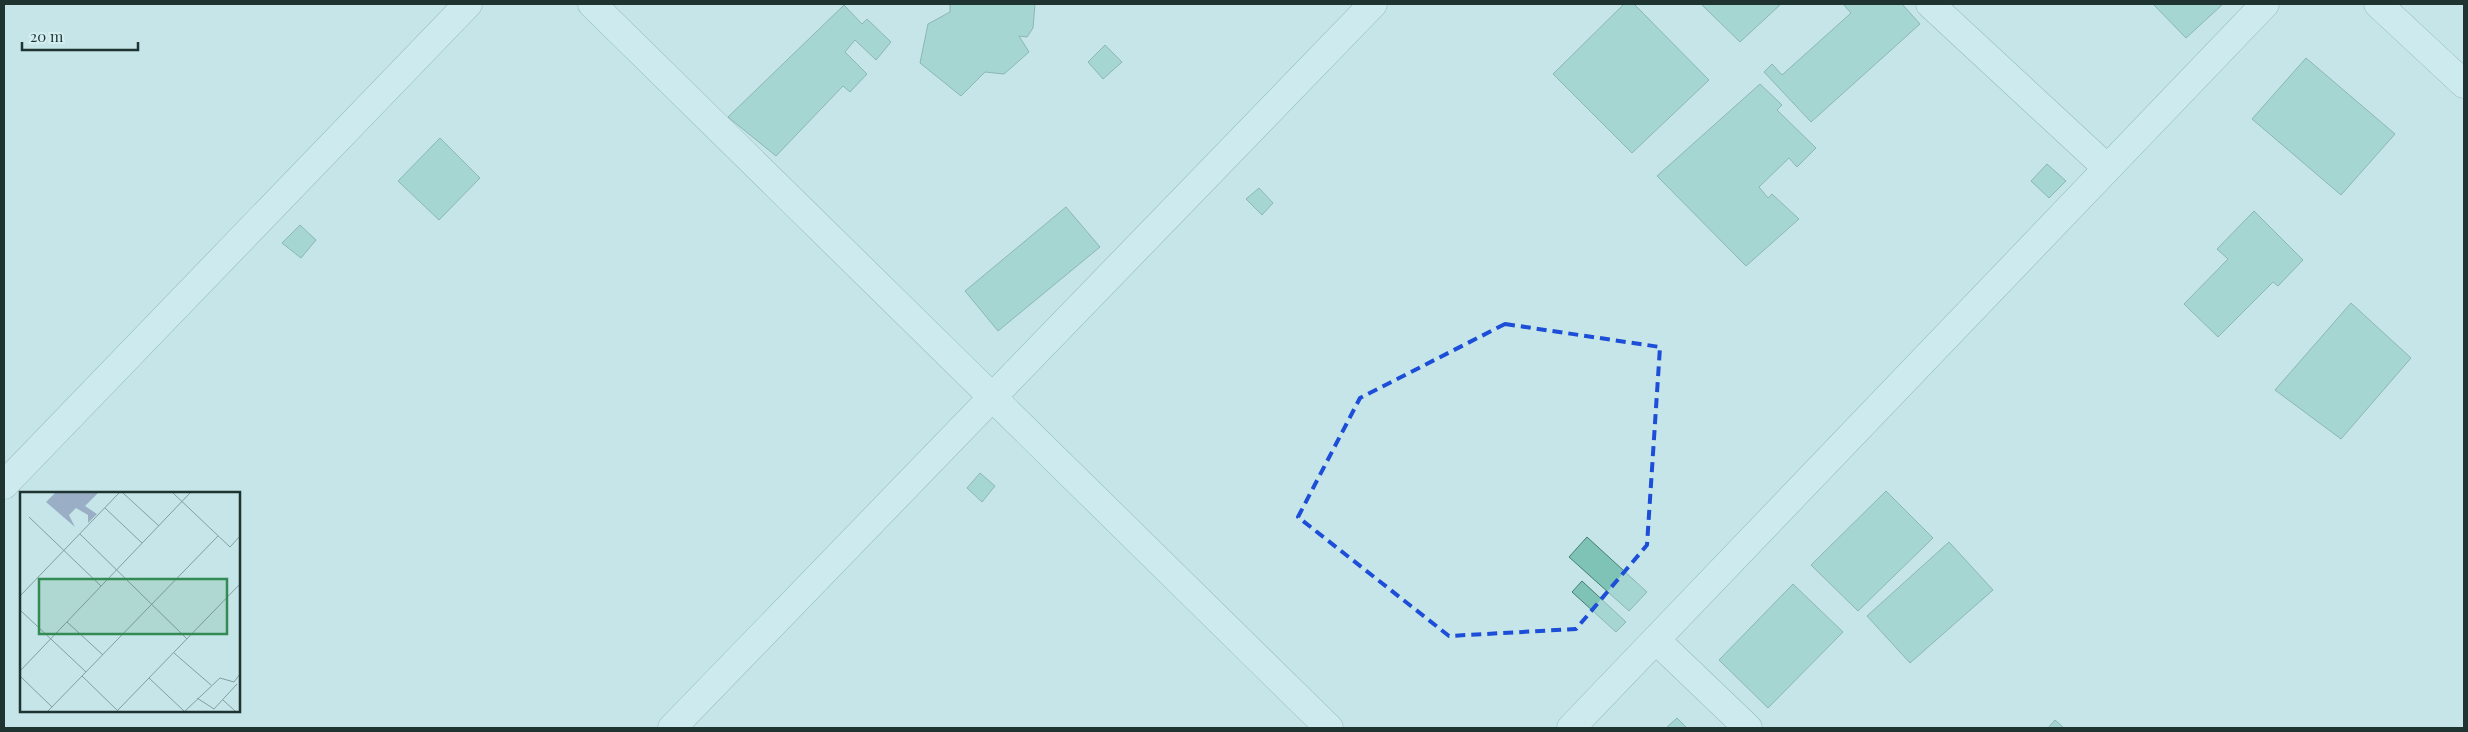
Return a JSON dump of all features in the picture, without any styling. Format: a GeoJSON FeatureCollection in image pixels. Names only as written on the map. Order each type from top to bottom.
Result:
{"type":"FeatureCollection","features":[{"type":"Feature","properties":{"kind":"street"},"geometry":{"type":"LineString","coordinates":[[4,486],[468,4]]}},
{"type":"Feature","properties":{"kind":"street"},"geometry":{"type":"LineString","coordinates":[[592,4],[1328,728]]}},
{"type":"Feature","properties":{"kind":"street"},"geometry":{"type":"LineString","coordinates":[[672,728],[1373,4]]}},
{"type":"Feature","properties":{"kind":"street"},"geometry":{"type":"LineString","coordinates":[[1930,4],[2107,168]]}},
{"type":"Feature","properties":{"kind":"street"},"geometry":{"type":"LineString","coordinates":[[1571,728],[2265,4]]}},
{"type":"Feature","properties":{"kind":"street"},"geometry":{"type":"LineString","coordinates":[[2378,4],[2464,84]]}},
{"type":"Feature","properties":{"kind":"street"},"geometry":{"type":"LineString","coordinates":[[1656,640],[1748,728]]}},
{"type":"Feature","properties":{"kind":"highlighted area"},"geometry":{"type":"Polygon","coordinates":[[[1505,324],[1660,347],[1647,545],[1576,629],[1449,636],[1298,517],[1360,398],[1505,324]]]}},
{"type":"Feature","properties":{"kind":"building"},"geometry":{"type":"Polygon","coordinates":[[[950,4],[1035,4],[1033,28],[1027,37],[1019,36],[1029,52],[1004,74],[985,72],[961,96],[920,63],[928,24],[950,12],[950,4]]]}},
{"type":"Feature","properties":{"kind":"building"},"geometry":{"type":"Polygon","coordinates":[[[1624,4],[1634,4],[1709,80],[1632,153],[1553,74],[1624,4]]]}},
{"type":"Feature","properties":{"kind":"building"},"geometry":{"type":"Polygon","coordinates":[[[1701,4],[1781,4],[1740,42],[1701,4]]]}},
{"type":"Feature","properties":{"kind":"building"},"geometry":{"type":"Polygon","coordinates":[[[1843,4],[1902,4],[1920,24],[1811,122],[1764,72],[1772,64],[1782,75],[1851,13],[1843,4]]]}},
{"type":"Feature","properties":{"kind":"building"},"geometry":{"type":"Polygon","coordinates":[[[2153,4],[2223,4],[2186,38],[2153,4]]]}},
{"type":"Feature","properties":{"kind":"building"},"geometry":{"type":"Polygon","coordinates":[[[844,5],[862,24],[867,19],[891,42],[876,60],[855,40],[845,52],[867,74],[850,92],[843,86],[776,156],[728,117],[844,5]]]}},
{"type":"Feature","properties":{"kind":"building"},"geometry":{"type":"Polygon","coordinates":[[[1105,45],[1122,62],[1103,79],[1088,62],[1105,45]]]}},
{"type":"Feature","properties":{"kind":"building"},"geometry":{"type":"Polygon","coordinates":[[[2306,58],[2395,134],[2341,195],[2252,119],[2306,58]]]}},
{"type":"Feature","properties":{"kind":"building"},"geometry":{"type":"Polygon","coordinates":[[[1760,84],[1782,105],[1777,110],[1816,148],[1797,167],[1789,158],[1759,187],[1768,198],[1772,194],[1799,219],[1746,266],[1657,176],[1760,84]]]}},
{"type":"Feature","properties":{"kind":"building"},"geometry":{"type":"Polygon","coordinates":[[[440,138],[480,178],[439,220],[398,181],[440,138]]]}},
{"type":"Feature","properties":{"kind":"building"},"geometry":{"type":"Polygon","coordinates":[[[2047,164],[2066,181],[2049,198],[2031,181],[2047,164]]]}},
{"type":"Feature","properties":{"kind":"building"},"geometry":{"type":"Polygon","coordinates":[[[1259,188],[1273,203],[1262,215],[1246,199],[1259,188]]]}},
{"type":"Feature","properties":{"kind":"building"},"geometry":{"type":"Polygon","coordinates":[[[1066,207],[1100,247],[998,331],[965,291],[1066,207]]]}},
{"type":"Feature","properties":{"kind":"building"},"geometry":{"type":"Polygon","coordinates":[[[2254,211],[2303,260],[2278,286],[2273,282],[2218,337],[2184,304],[2228,259],[2217,249],[2254,211]]]}},
{"type":"Feature","properties":{"kind":"building"},"geometry":{"type":"Polygon","coordinates":[[[300,225],[316,240],[301,258],[282,243],[300,225]]]}},
{"type":"Feature","properties":{"kind":"building"},"geometry":{"type":"Polygon","coordinates":[[[2351,303],[2411,358],[2341,439],[2275,390],[2351,303]]]}},
{"type":"Feature","properties":{"kind":"building"},"geometry":{"type":"Polygon","coordinates":[[[980,473],[995,486],[982,502],[967,488],[980,473]]]}},
{"type":"Feature","properties":{"kind":"building"},"geometry":{"type":"Polygon","coordinates":[[[1886,491],[1933,538],[1858,611],[1811,565],[1886,491]]]}},
{"type":"Feature","properties":{"kind":"building"},"geometry":{"type":"Polygon","coordinates":[[[1587,537],[1647,592],[1629,611],[1569,557],[1587,537]]]}},
{"type":"Feature","properties":{"kind":"building"},"geometry":{"type":"Polygon","coordinates":[[[1949,542],[1993,590],[1910,663],[1867,616],[1949,542]]]}},
{"type":"Feature","properties":{"kind":"building"},"geometry":{"type":"Polygon","coordinates":[[[1582,581],[1626,622],[1616,632],[1572,592],[1582,581]]]}},
{"type":"Feature","properties":{"kind":"building"},"geometry":{"type":"Polygon","coordinates":[[[1793,584],[1843,632],[1768,708],[1719,660],[1793,584]]]}},
{"type":"Feature","properties":{"kind":"building"},"geometry":{"type":"Polygon","coordinates":[[[1677,718],[1687,728],[1666,728],[1677,718]]]}},
{"type":"Feature","properties":{"kind":"building"},"geometry":{"type":"Polygon","coordinates":[[[2055,720],[2064,728],[2048,728],[2055,720]]]}}]}
